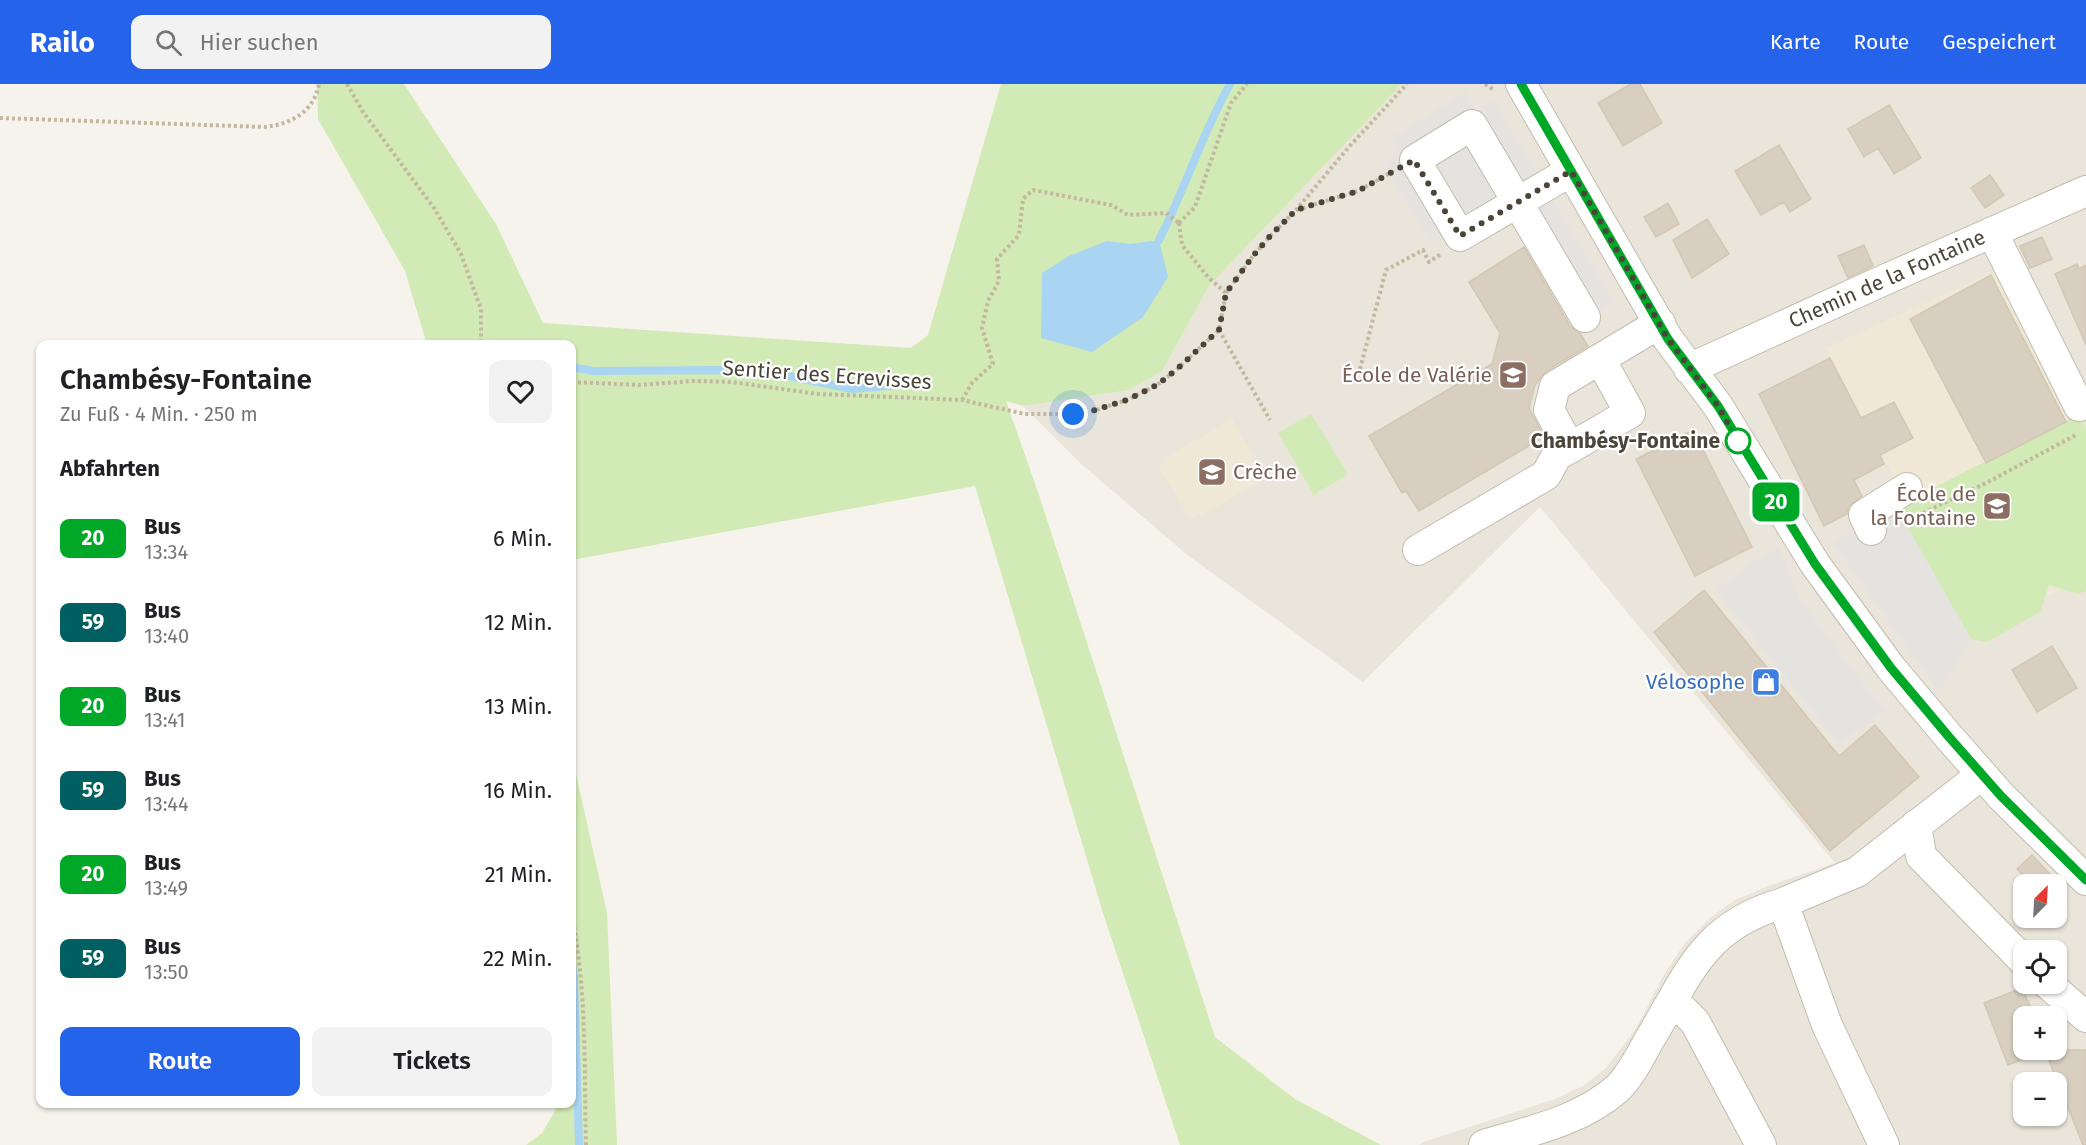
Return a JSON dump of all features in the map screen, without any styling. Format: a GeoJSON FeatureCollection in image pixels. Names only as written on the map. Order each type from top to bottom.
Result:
{"type":"FeatureCollection","features":[{"type":"Feature","properties":{"kind":"street"},"geometry":{"type":"LineString","coordinates":[[1521,84],[1660,323],[1689,369],[1718,406],[1796,535],[1822,573],[1891,668],[1981,775],[2086,880]]}},
{"type":"Feature","properties":{"kind":"street"},"geometry":{"type":"LineString","coordinates":[[1571,171],[1517,202],[1460,236],[1414,160],[1472,125],[1517,202],[1585,317]]}},
{"type":"Feature","properties":{"kind":"street","name":"Chemin de la Fontaine"},"geometry":{"type":"LineString","coordinates":[[1689,369],[2086,191]]}},
{"type":"Feature","properties":{"kind":"street"},"geometry":{"type":"LineString","coordinates":[[1992,232],[2082,418]]}},
{"type":"Feature","properties":{"kind":"street"},"geometry":{"type":"LineString","coordinates":[[1570,447],[1549,410],[1555,386],[1660,323]]}},
{"type":"Feature","properties":{"kind":"street"},"geometry":{"type":"LineString","coordinates":[[1418,550],[1546,475],[1557,455],[1630,413],[1600,359]]}},
{"type":"Feature","properties":{"kind":"street"},"geometry":{"type":"LineString","coordinates":[[1871,530],[1864,514],[1901,493]]}},
{"type":"Feature","properties":{"kind":"street"},"geometry":{"type":"LineString","coordinates":[[1484,1145],[1562,1121],[1589,1109],[1619,1087],[1641,1055],[1695,961],[1721,932],[1747,916],[1857,872],[1981,775]]}},
{"type":"Feature","properties":{"kind":"street"},"geometry":{"type":"LineString","coordinates":[[1916,825],[1921,856],[2013,950]]}},
{"type":"Feature","properties":{"kind":"street"},"geometry":{"type":"LineString","coordinates":[[1783,903],[1827,1025],[1884,1145]]}},
{"type":"Feature","properties":{"kind":"street"},"geometry":{"type":"LineString","coordinates":[[2060,994],[2086,1017]]}},
{"type":"Feature","properties":{"kind":"street"},"geometry":{"type":"LineString","coordinates":[[1673,1000],[1695,1022],[1761,1145]]}},
{"type":"Feature","properties":{"kind":"path"},"geometry":{"type":"LineString","coordinates":[[0,118],[265,128],[281,125],[302,114],[313,101],[319,84]]}},
{"type":"Feature","properties":{"kind":"path"},"geometry":{"type":"LineString","coordinates":[[347,84],[363,112],[434,208],[461,254],[481,309],[481,340]]}},
{"type":"Feature","properties":{"kind":"path"},"geometry":{"type":"LineString","coordinates":[[1226,293],[1208,277],[1182,245],[1179,223],[1195,207],[1231,103],[1247,84]]}},
{"type":"Feature","properties":{"kind":"path"},"geometry":{"type":"LineString","coordinates":[[962,400],[1025,414],[1073,414],[1109,406],[1141,395],[1157,385],[1219,330],[1226,293],[1259,249],[1407,84]]}},
{"type":"Feature","properties":{"kind":"path"},"geometry":{"type":"LineString","coordinates":[[1296,210],[1358,191],[1414,160]]}},
{"type":"Feature","properties":{"kind":"path","name":"Sentier des Ecrevisses"},"geometry":{"type":"LineString","coordinates":[[576,382],[639,385],[693,381],[732,382],[818,394],[962,400],[972,383],[993,364],[982,328],[988,301],[999,281],[997,259],[1019,235],[1023,199],[1033,190],[1111,205],[1128,215],[1166,213],[1179,223]]}},
{"type":"Feature","properties":{"kind":"path"},"geometry":{"type":"LineString","coordinates":[[1360,369],[1386,270],[1423,250],[1429,262],[1443,253]]}},
{"type":"Feature","properties":{"kind":"path"},"geometry":{"type":"LineString","coordinates":[[1219,330],[1270,420]]}},
{"type":"Feature","properties":{"kind":"path"},"geometry":{"type":"LineString","coordinates":[[1901,493],[1909,520],[1986,483],[2082,418]]}},
{"type":"Feature","properties":{"kind":"path"},"geometry":{"type":"LineString","coordinates":[[576,936],[585,1018],[586,1145]]}},
{"type":"Feature","properties":{"kind":"shaded area"},"geometry":{"type":"Polygon","coordinates":[[[1402,84],[2086,84],[2086,1145],[1419,1145],[1555,1099],[1583,1086],[1606,1068],[1637,1027],[1662,978],[1684,944],[1711,917],[1735,900],[1835,863],[1540,507],[1363,682],[1186,554],[1079,462],[1023,406],[1130,390],[1162,371],[1209,286],[1402,84]]]}},
{"type":"Feature","properties":{"kind":"shaded area"},"geometry":{"type":"Polygon","coordinates":[[[1465,92],[1476,110],[1493,100],[1613,301],[1576,326],[1511,218],[1445,232],[1429,241],[1384,164],[1400,153],[1391,138],[1465,92]]]}},
{"type":"Feature","properties":{"kind":"shaded area","name":"École de la Fontaine"},"geometry":{"type":"Polygon","coordinates":[[[1995,271],[2077,415],[2086,578],[1974,631],[1826,348],[1995,271]]]}},
{"type":"Feature","properties":{"kind":"shaded area","name":"Crèche"},"geometry":{"type":"Polygon","coordinates":[[[1232,419],[1266,478],[1200,516],[1198,514],[1190,519],[1158,466],[1168,461],[1166,457],[1232,419]]]}},
{"type":"Feature","properties":{"kind":"shaded area"},"geometry":{"type":"Polygon","coordinates":[[[1896,507],[1971,639],[1939,692],[1833,543],[1896,507]]]}},
{"type":"Feature","properties":{"kind":"shaded area"},"geometry":{"type":"Polygon","coordinates":[[[1779,547],[1799,598],[1869,692],[1887,710],[1839,744],[1716,590],[1750,564],[1779,547]]]}},
{"type":"Feature","properties":{"kind":"green space"},"geometry":{"type":"Polygon","coordinates":[[[317,84],[404,84],[496,224],[543,323],[911,348],[928,335],[1001,84],[1402,84],[1209,286],[1162,371],[1130,390],[1023,406],[1006,401],[1038,492],[1215,1037],[1295,1099],[1381,1145],[1180,1145],[1103,913],[975,486],[576,559],[576,340],[426,340],[405,271],[318,119],[317,84]]]}},
{"type":"Feature","properties":{"kind":"green space"},"geometry":{"type":"Polygon","coordinates":[[[1311,414],[1348,474],[1314,495],[1278,433],[1311,414]]]}},
{"type":"Feature","properties":{"kind":"green space"},"geometry":{"type":"Polygon","coordinates":[[[2077,415],[2084,427],[2086,426],[2086,591],[2079,594],[2049,585],[2040,612],[1987,642],[1971,639],[1896,507],[2077,415]]]}},
{"type":"Feature","properties":{"kind":"green space"},"geometry":{"type":"Polygon","coordinates":[[[576,774],[607,913],[617,1145],[526,1145],[542,1133],[557,1108],[576,1108],[576,774]]]}},
{"type":"Feature","properties":{"kind":"water"},"geometry":{"type":"Polygon","coordinates":[[[1159,240],[1168,277],[1143,317],[1092,352],[1041,338],[1042,273],[1069,256],[1107,241],[1130,244],[1159,240]]]}},
{"type":"Feature","properties":{"kind":"building"},"geometry":{"type":"Polygon","coordinates":[[[1631,84],[1640,84],[1662,123],[1623,146],[1598,103],[1631,84]]]}},
{"type":"Feature","properties":{"kind":"building"},"geometry":{"type":"Polygon","coordinates":[[[1889,105],[1921,158],[1894,174],[1878,148],[1864,157],[1848,129],[1889,105]]]}},
{"type":"Feature","properties":{"kind":"building"},"geometry":{"type":"Polygon","coordinates":[[[1779,145],[1811,199],[1790,212],[1784,202],[1761,215],[1735,171],[1779,145]]]}},
{"type":"Feature","properties":{"kind":"building"},"geometry":{"type":"Polygon","coordinates":[[[1990,175],[2004,195],[1985,208],[1971,188],[1990,175]]]}},
{"type":"Feature","properties":{"kind":"building"},"geometry":{"type":"Polygon","coordinates":[[[1668,203],[1679,224],[1656,237],[1644,217],[1668,203]]]}},
{"type":"Feature","properties":{"kind":"building"},"geometry":{"type":"Polygon","coordinates":[[[1707,219],[1729,254],[1692,278],[1673,240],[1707,219]]]}},
{"type":"Feature","properties":{"kind":"building"},"geometry":{"type":"Polygon","coordinates":[[[2042,237],[2052,259],[2030,268],[2020,246],[2042,237]]]}},
{"type":"Feature","properties":{"kind":"building"},"geometry":{"type":"Polygon","coordinates":[[[1864,245],[1873,266],[1848,278],[1838,256],[1864,245]]]}},
{"type":"Feature","properties":{"kind":"building","name":"École de Valérie"},"geometry":{"type":"Polygon","coordinates":[[[1524,247],[1570,326],[1580,333],[1588,346],[1546,371],[1535,385],[1529,408],[1544,437],[1419,511],[1406,491],[1402,493],[1369,436],[1492,364],[1500,333],[1469,282],[1524,247]]]}},
{"type":"Feature","properties":{"kind":"building"},"geometry":{"type":"Polygon","coordinates":[[[2077,264],[2079,269],[2086,265],[2086,345],[2055,274],[2077,264]]]}},
{"type":"Feature","properties":{"kind":"building","name":"École de la Fontaine"},"geometry":{"type":"Polygon","coordinates":[[[1991,275],[2066,422],[1986,463],[1910,319],[1991,275]]]}},
{"type":"Feature","properties":{"kind":"building"},"geometry":{"type":"Polygon","coordinates":[[[1830,358],[1861,418],[1894,402],[1913,438],[1880,455],[1884,464],[1854,480],[1862,496],[1849,506],[1847,514],[1824,526],[1759,394],[1830,358]]]}},
{"type":"Feature","properties":{"kind":"building"},"geometry":{"type":"Polygon","coordinates":[[[1693,430],[1752,547],[1695,576],[1636,459],[1693,430]]]}},
{"type":"Feature","properties":{"kind":"building"},"geometry":{"type":"Polygon","coordinates":[[[1704,590],[1839,756],[1875,725],[1919,777],[1830,851],[1654,632],[1704,590]]]}},
{"type":"Feature","properties":{"kind":"building"},"geometry":{"type":"Polygon","coordinates":[[[2052,646],[2077,688],[2037,712],[2012,670],[2052,646]]]}},
{"type":"Feature","properties":{"kind":"building"},"geometry":{"type":"Polygon","coordinates":[[[2032,855],[2050,874],[2022,874],[2017,869],[2032,855]]]}},
{"type":"Feature","properties":{"kind":"building"},"geometry":{"type":"Polygon","coordinates":[[[2013,992],[2013,994],[2025,994],[2030,1006],[2013,1006],[2013,1060],[2021,1060],[2008,1065],[1984,1003],[2013,992]]]}},
{"type":"Feature","properties":{"kind":"building"},"geometry":{"type":"Polygon","coordinates":[[[2067,1050],[2086,1050],[2086,1145],[2083,1145],[2067,1105],[2067,1072],[2053,1072],[2049,1060],[2067,1060],[2067,1050]]]}},
{"type":"Feature","properties":{"kind":"waterway"},"geometry":{"type":"LineString","coordinates":[[1159,240],[1230,84]]}},
{"type":"Feature","properties":{"kind":"waterway"},"geometry":{"type":"LineString","coordinates":[[576,368],[593,371],[716,370],[784,375],[852,389],[922,383]]}},
{"type":"Feature","properties":{"kind":"waterway"},"geometry":{"type":"LineString","coordinates":[[576,1044],[579,1145]]}},
{"type":"Feature","properties":{"kind":"bus line","name":"20"},"geometry":{"type":"LineString","coordinates":[[1521,84],[1668,339],[1718,406],[1815,564],[1891,668],[1981,775],[2086,880]]}},
{"type":"Feature","properties":{"kind":"place","name":"École de Valérie"},"geometry":{"type":"Point","coordinates":[1513,375]}},
{"type":"Feature","properties":{"kind":"place","name":"Chambésy-Fontaine"},"geometry":{"type":"Point","coordinates":[1738,441]}},
{"type":"Feature","properties":{"kind":"place","name":"Crèche"},"geometry":{"type":"Point","coordinates":[1212,472]}},
{"type":"Feature","properties":{"kind":"place","name":"École de la Fontaine"},"geometry":{"type":"Point","coordinates":[1997,506]}},
{"type":"Feature","properties":{"kind":"place","name":"Vélosophe"},"geometry":{"type":"Point","coordinates":[1766,682]}},
{"type":"Feature","properties":{"kind":"route"},"geometry":{"type":"LineString","coordinates":[[1073,414],[1092,411],[1141,395],[1176,370],[1219,330],[1226,293],[1253,256],[1296,210],[1358,191],[1414,160],[1460,236],[1571,171],[1668,339],[1718,406],[1738,441]]}}]}
